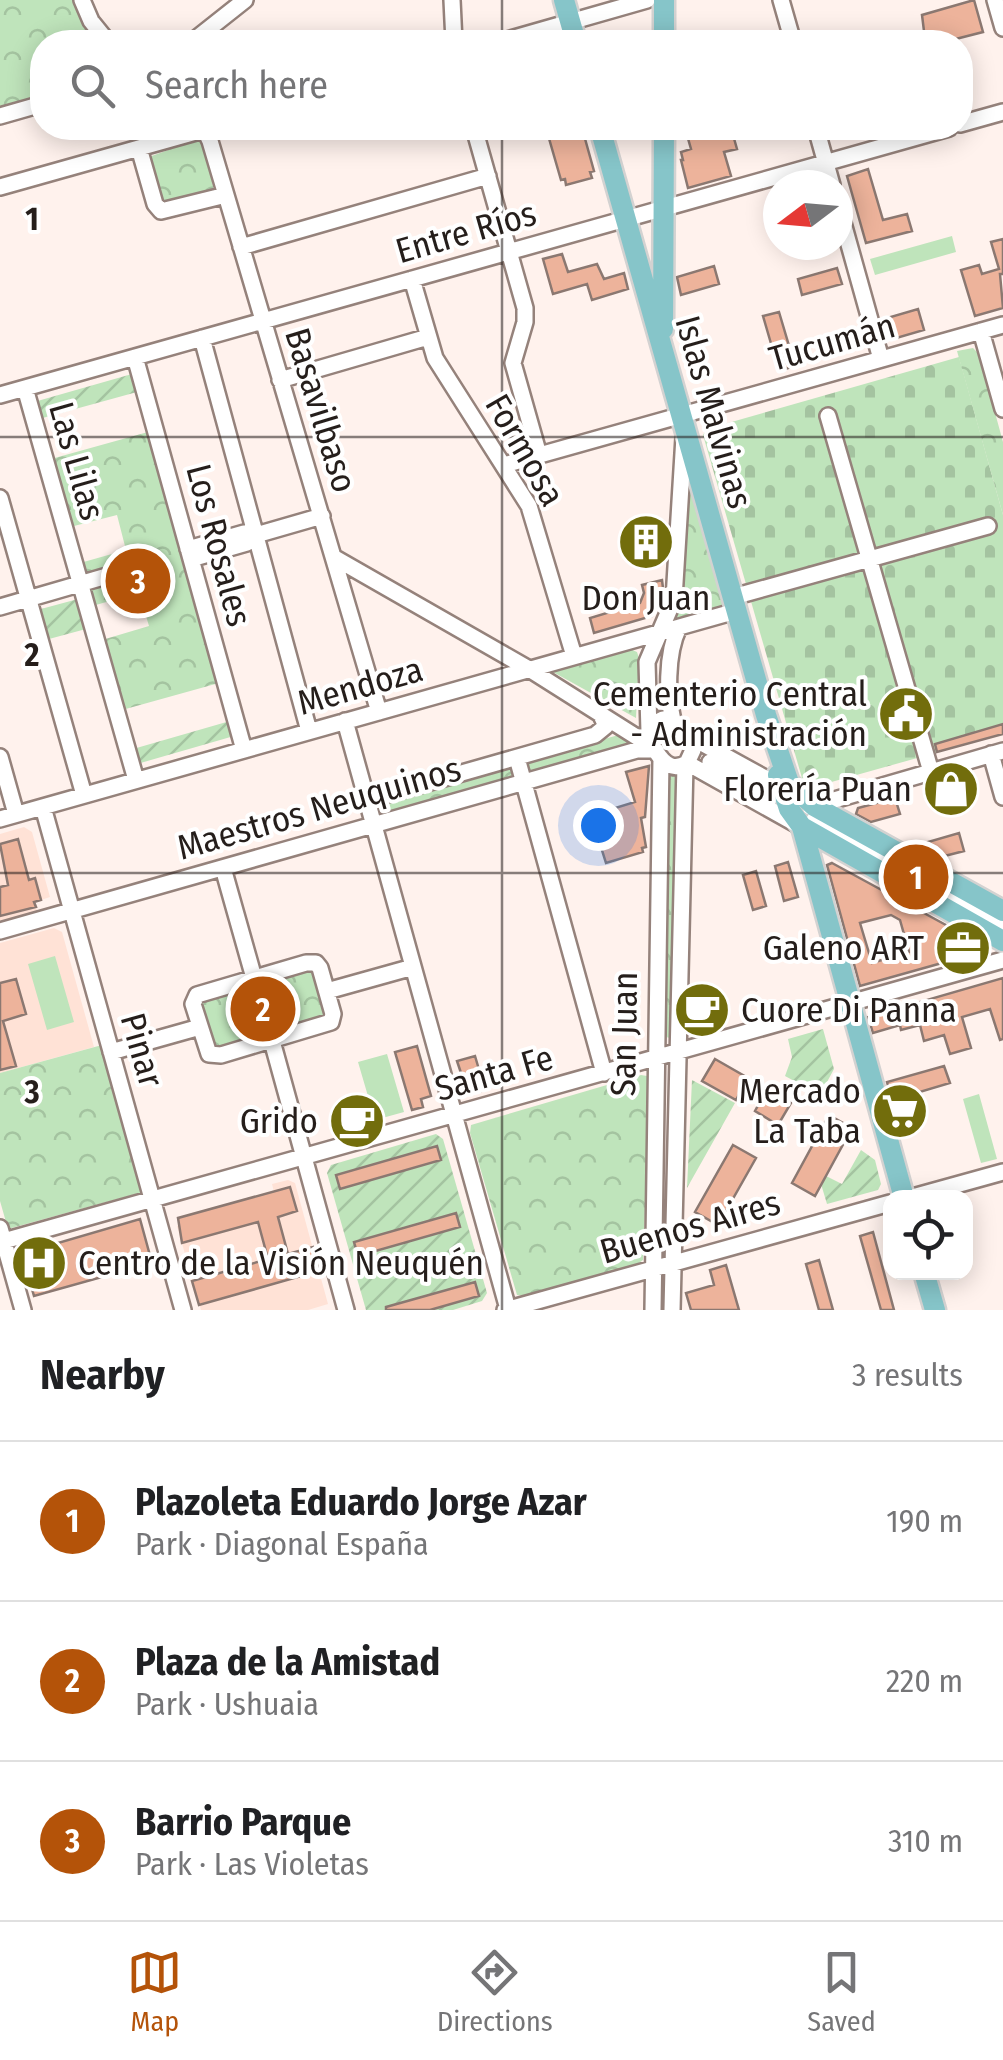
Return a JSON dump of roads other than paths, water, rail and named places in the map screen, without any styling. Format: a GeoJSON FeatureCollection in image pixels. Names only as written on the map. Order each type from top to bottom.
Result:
{"type":"FeatureCollection","features":[{"type":"Feature","properties":{"kind":"main road"},"geometry":{"type":"LineString","coordinates":[[564,0],[572,30]]}},
{"type":"Feature","properties":{"kind":"main road"},"geometry":{"type":"LineString","coordinates":[[664,0],[664,30]]}},
{"type":"Feature","properties":{"kind":"main road","name":"Islas Malvinas"},"geometry":{"type":"LineString","coordinates":[[603,140],[766,715],[801,813],[904,1190]]}},
{"type":"Feature","properties":{"kind":"main road"},"geometry":{"type":"LineString","coordinates":[[663,351],[664,140]]}},
{"type":"Feature","properties":{"kind":"main road","name":"Islas Malvinas"},"geometry":{"type":"LineString","coordinates":[[766,715],[772,789],[801,813]]}},
{"type":"Feature","properties":{"kind":"main road"},"geometry":{"type":"LineString","coordinates":[[801,813],[1003,911]]}},
{"type":"Feature","properties":{"kind":"main road"},"geometry":{"type":"LineString","coordinates":[[843,836],[1003,940]]}},
{"type":"Feature","properties":{"kind":"main road"},"geometry":{"type":"LineString","coordinates":[[926,1280],[934,1310]]}},
{"type":"Feature","properties":{"kind":"street"},"geometry":{"type":"LineString","coordinates":[[82,0],[98,30]]}},
{"type":"Feature","properties":{"kind":"street"},"geometry":{"type":"LineString","coordinates":[[207,30],[246,0]]}},
{"type":"Feature","properties":{"kind":"street"},"geometry":{"type":"LineString","coordinates":[[452,0],[453,30]]}},
{"type":"Feature","properties":{"kind":"street"},"geometry":{"type":"LineString","coordinates":[[578,30],[648,0]]}},
{"type":"Feature","properties":{"kind":"street"},"geometry":{"type":"LineString","coordinates":[[781,0],[790,30]]}},
{"type":"Feature","properties":{"kind":"street"},"geometry":{"type":"LineString","coordinates":[[995,0],[1003,28]]}},
{"type":"Feature","properties":{"kind":"street"},"geometry":{"type":"LineString","coordinates":[[0,116],[30,107]]}},
{"type":"Feature","properties":{"kind":"street"},"geometry":{"type":"LineString","coordinates":[[973,120],[1003,112]]}},
{"type":"Feature","properties":{"kind":"street"},"geometry":{"type":"LineString","coordinates":[[0,187],[166,140]]}},
{"type":"Feature","properties":{"kind":"street","name":"Basavilbaso"},"geometry":{"type":"LineString","coordinates":[[210,140],[379,712]]}},
{"type":"Feature","properties":{"kind":"street"},"geometry":{"type":"LineString","coordinates":[[478,140],[526,315],[512,362],[539,455]]}},
{"type":"Feature","properties":{"kind":"street"},"geometry":{"type":"LineString","coordinates":[[820,140],[828,170]]}},
{"type":"Feature","properties":{"kind":"street","name":"Entre Ríos"},"geometry":{"type":"LineString","coordinates":[[0,396],[905,140]]}},
{"type":"Feature","properties":{"kind":"street"},"geometry":{"type":"LineString","coordinates":[[139,148],[155,204],[161,211],[170,212],[226,195]]}},
{"type":"Feature","properties":{"kind":"street"},"geometry":{"type":"LineString","coordinates":[[241,247],[488,176]]}},
{"type":"Feature","properties":{"kind":"street"},"geometry":{"type":"LineString","coordinates":[[853,259],[881,359]]}},
{"type":"Feature","properties":{"kind":"street","name":"Formosa"},"geometry":{"type":"LineString","coordinates":[[412,279],[435,358],[532,514],[574,656]]}},
{"type":"Feature","properties":{"kind":"street","name":"Tucumán"},"geometry":{"type":"LineString","coordinates":[[504,466],[683,421],[1003,325]]}},
{"type":"Feature","properties":{"kind":"street"},"geometry":{"type":"LineString","coordinates":[[982,331],[1003,409]]}},
{"type":"Feature","properties":{"kind":"street"},"geometry":{"type":"LineString","coordinates":[[280,380],[428,337]]}},
{"type":"Feature","properties":{"kind":"street","name":"Los Rosales"},"geometry":{"type":"LineString","coordinates":[[202,338],[309,731]]}},
{"type":"Feature","properties":{"kind":"street","name":"Los Rosales"},"geometry":{"type":"LineString","coordinates":[[136,357],[244,750]]}},
{"type":"Feature","properties":{"kind":"street","name":"Las Lilas"},"geometry":{"type":"LineString","coordinates":[[25,388],[136,780]]}},
{"type":"Feature","properties":{"kind":"street"},"geometry":{"type":"LineString","coordinates":[[828,416],[931,772]]}},
{"type":"Feature","properties":{"kind":"street","name":"San Juan"},"geometry":{"type":"LineString","coordinates":[[653,1310],[654,739],[647,662],[675,590],[683,421]]}},
{"type":"Feature","properties":{"kind":"street"},"geometry":{"type":"LineString","coordinates":[[0,498],[84,795]]}},
{"type":"Feature","properties":{"kind":"street"},"geometry":{"type":"LineString","coordinates":[[190,554],[247,544],[256,535],[322,516]]}},
{"type":"Feature","properties":{"kind":"street","name":"Mendoza"},"geometry":{"type":"LineString","coordinates":[[8,817],[679,627],[734,604],[870,559],[988,526]]}},
{"type":"Feature","properties":{"kind":"street"},"geometry":{"type":"LineString","coordinates":[[335,558],[630,721],[654,739],[673,767],[686,763],[801,813],[997,753],[1003,797]]}},
{"type":"Feature","properties":{"kind":"street"},"geometry":{"type":"LineString","coordinates":[[0,607],[124,571]]}},
{"type":"Feature","properties":{"kind":"street"},"geometry":{"type":"LineString","coordinates":[[679,627],[671,652],[671,711],[681,730]]}},
{"type":"Feature","properties":{"kind":"street"},"geometry":{"type":"LineString","coordinates":[[626,642],[641,646],[647,662]]}},
{"type":"Feature","properties":{"kind":"street"},"geometry":{"type":"LineString","coordinates":[[530,669],[600,713],[654,739]]}},
{"type":"Feature","properties":{"kind":"street","name":"Maestros Neuquinos"},"geometry":{"type":"LineString","coordinates":[[367,800],[600,734],[606,726],[600,713]]}},
{"type":"Feature","properties":{"kind":"street"},"geometry":{"type":"LineString","coordinates":[[654,739],[663,719],[772,789]]}},
{"type":"Feature","properties":{"kind":"street"},"geometry":{"type":"LineString","coordinates":[[345,721],[507,1310]]}},
{"type":"Feature","properties":{"kind":"street","name":"San Juan"},"geometry":{"type":"LineString","coordinates":[[672,1310],[684,802],[686,763],[693,750],[681,730]]}},
{"type":"Feature","properties":{"kind":"street","name":"Maestros Neuquinos"},"geometry":{"type":"LineString","coordinates":[[0,931],[636,750],[654,739]]}},
{"type":"Feature","properties":{"kind":"street"},"geometry":{"type":"LineString","coordinates":[[0,757],[8,817]]}},
{"type":"Feature","properties":{"kind":"street"},"geometry":{"type":"LineString","coordinates":[[517,758],[604,1073]]}},
{"type":"Feature","properties":{"kind":"street"},"geometry":{"type":"LineString","coordinates":[[710,762],[772,789]]}},
{"type":"Feature","properties":{"kind":"street"},"geometry":{"type":"LineString","coordinates":[[684,802],[695,785],[719,780]]}},
{"type":"Feature","properties":{"kind":"street","name":"Pinar"},"geometry":{"type":"LineString","coordinates":[[43,807],[184,1310]]}},
{"type":"Feature","properties":{"kind":"street"},"geometry":{"type":"LineString","coordinates":[[843,836],[1003,926]]}},
{"type":"Feature","properties":{"kind":"street"},"geometry":{"type":"LineString","coordinates":[[223,868],[254,978]]}},
{"type":"Feature","properties":{"kind":"street","name":"Santa Fe"},"geometry":{"type":"LineString","coordinates":[[1,1237],[153,1200],[1003,960]]}},
{"type":"Feature","properties":{"kind":"street"},"geometry":{"type":"LineString","coordinates":[[313,962],[320,968],[327,991],[333,1014],[331,1022],[214,1056],[207,1050],[193,1004],[197,995],[313,962]]}},
{"type":"Feature","properties":{"kind":"street"},"geometry":{"type":"LineString","coordinates":[[327,991],[413,967]]}},
{"type":"Feature","properties":{"kind":"street"},"geometry":{"type":"LineString","coordinates":[[112,1052],[200,1027]]}},
{"type":"Feature","properties":{"kind":"street"},"geometry":{"type":"LineString","coordinates":[[272,1041],[346,1310]]}},
{"type":"Feature","properties":{"kind":"street"},"geometry":{"type":"LineString","coordinates":[[936,1190],[1003,1172]]}},
{"type":"Feature","properties":{"kind":"street","name":"Buenos Aires"},"geometry":{"type":"LineString","coordinates":[[507,1310],[883,1205]]}},
{"type":"Feature","properties":{"kind":"street"},"geometry":{"type":"LineString","coordinates":[[1,1237],[23,1310]]}},
{"type":"Feature","properties":{"kind":"place","name":"Don Juan"},"geometry":{"type":"Point","coordinates":[646,542]}},
{"type":"Feature","properties":{"kind":"place","name":"Barrio Parque"},"geometry":{"type":"Point","coordinates":[138,581]}},
{"type":"Feature","properties":{"kind":"place","name":"Cementerio Central - Administración"},"geometry":{"type":"Point","coordinates":[906,714]}},
{"type":"Feature","properties":{"kind":"place","name":"Florería Puan"},"geometry":{"type":"Point","coordinates":[951,789]}},
{"type":"Feature","properties":{"kind":"place","name":"Plazoleta Eduardo Jorge Azar"},"geometry":{"type":"Point","coordinates":[916,877]}},
{"type":"Feature","properties":{"kind":"place","name":"Galeno ART"},"geometry":{"type":"Point","coordinates":[963,948]}},
{"type":"Feature","properties":{"kind":"place","name":"Plaza de la Amistad"},"geometry":{"type":"Point","coordinates":[263,1009]}},
{"type":"Feature","properties":{"kind":"place","name":"Cuore Di Panna"},"geometry":{"type":"Point","coordinates":[702,1010]}},
{"type":"Feature","properties":{"kind":"place","name":"Mercado La Taba"},"geometry":{"type":"Point","coordinates":[900,1111]}},
{"type":"Feature","properties":{"kind":"place","name":"Grido"},"geometry":{"type":"Point","coordinates":[357,1121]}},
{"type":"Feature","properties":{"kind":"place","name":"Centro de la Visión Neuquén"},"geometry":{"type":"Point","coordinates":[39,1263]}}]}
